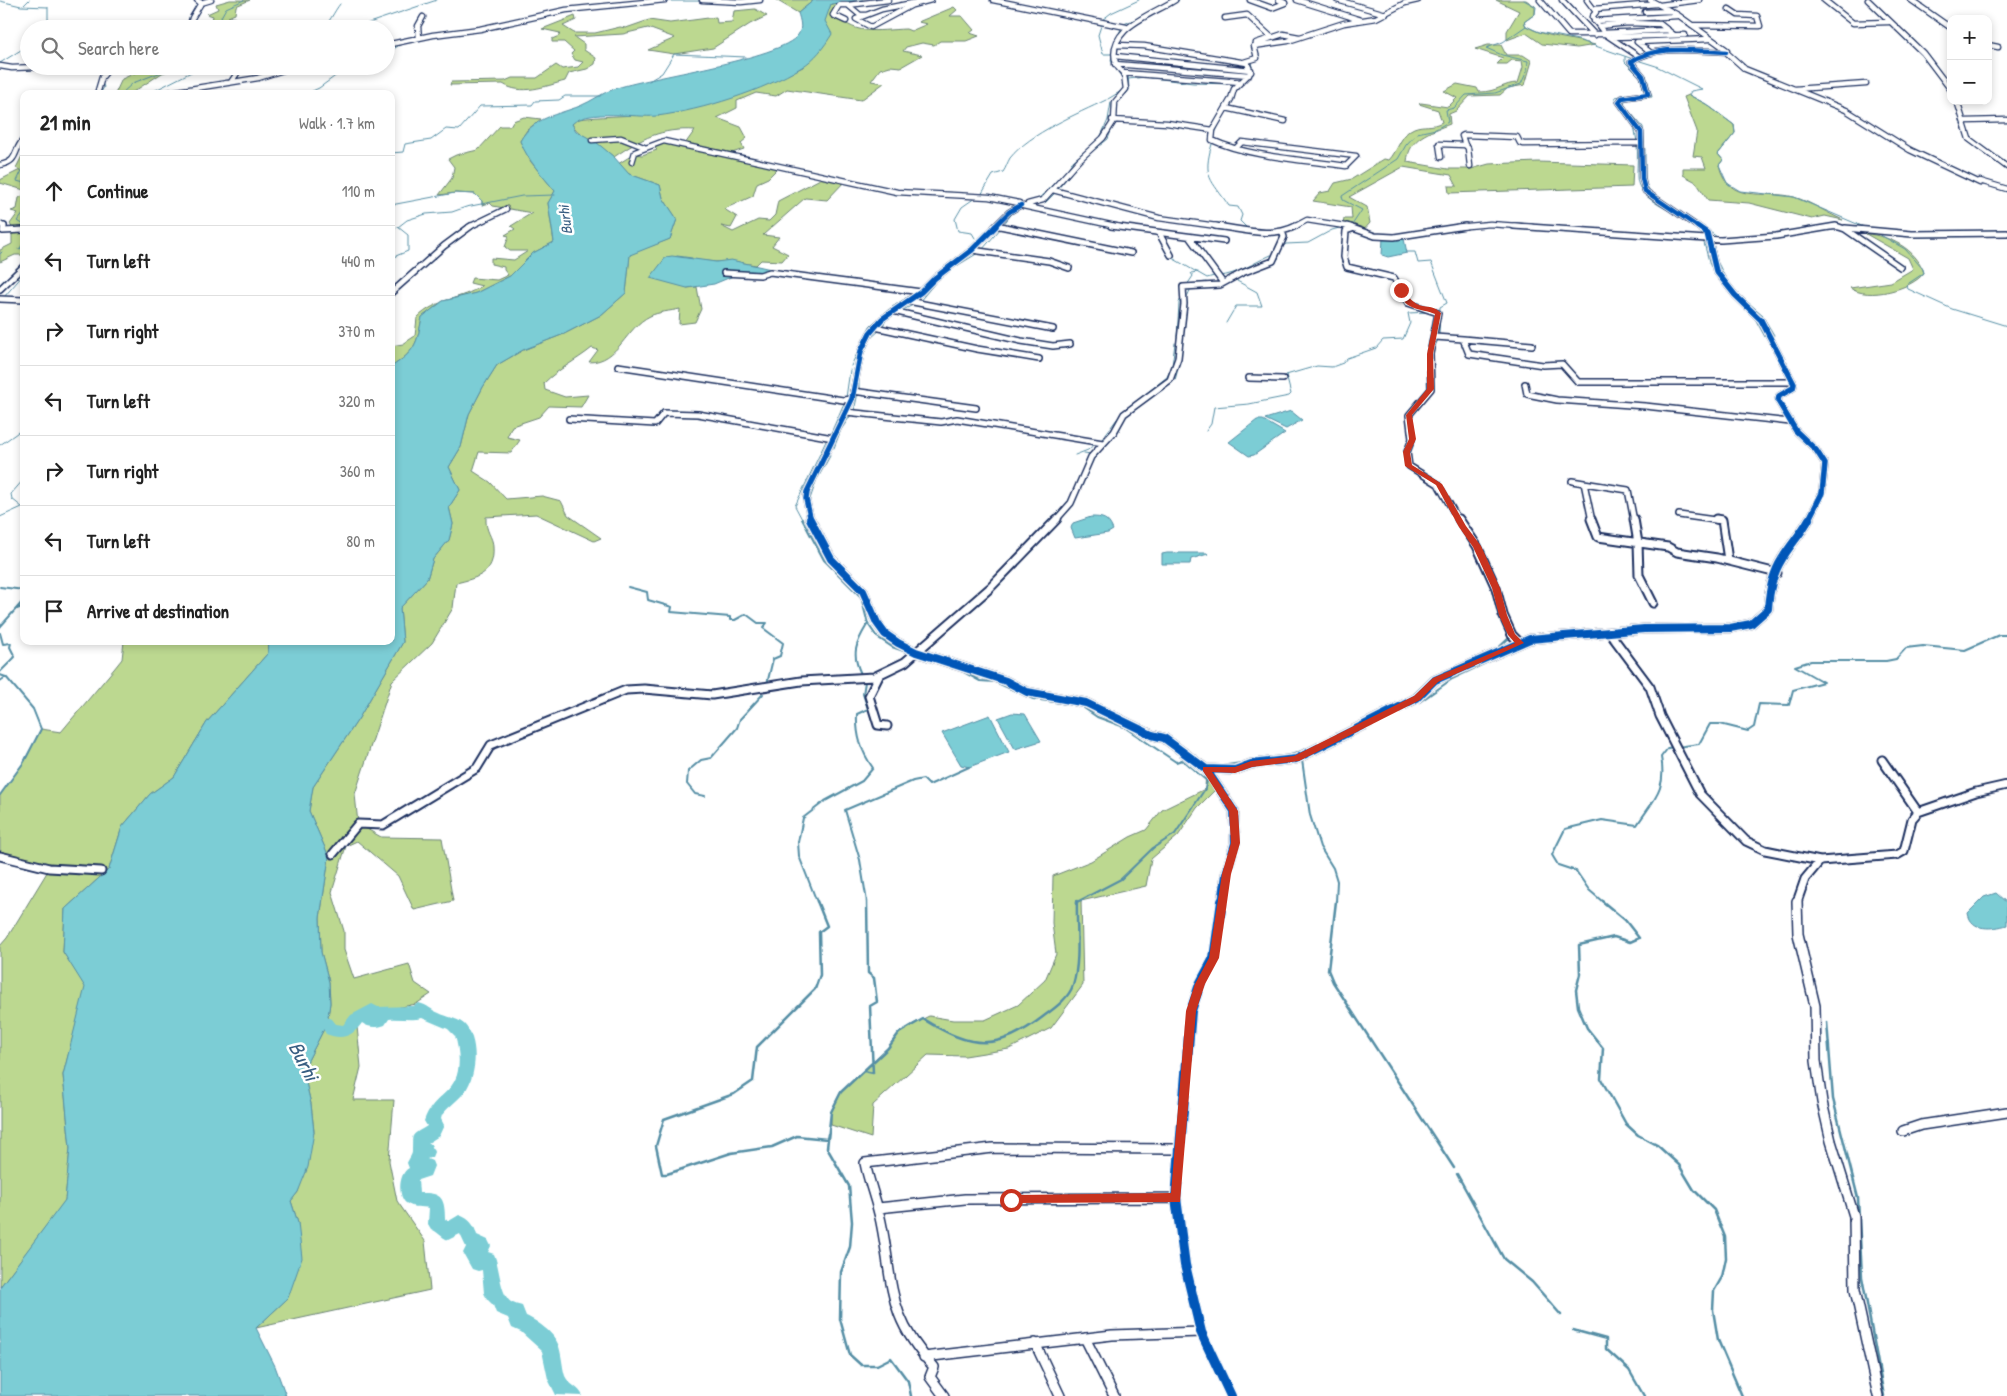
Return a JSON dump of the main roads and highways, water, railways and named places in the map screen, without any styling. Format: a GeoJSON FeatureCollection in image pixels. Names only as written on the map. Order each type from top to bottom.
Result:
{"type":"FeatureCollection","features":[{"type":"Feature","properties":{"kind":"water","name":"Burhi"},"geometry":{"type":"Polygon","coordinates":[[[814,0],[863,0],[831,4],[825,21],[832,34],[822,48],[802,67],[769,84],[713,104],[675,113],[657,116],[589,116],[579,119],[572,124],[576,131],[596,142],[614,157],[629,174],[660,185],[663,198],[677,219],[670,239],[630,255],[626,293],[601,315],[564,334],[523,350],[497,365],[469,414],[461,447],[449,467],[460,490],[449,507],[453,524],[449,540],[433,559],[427,579],[400,608],[403,642],[359,718],[313,787],[309,811],[329,857],[320,918],[321,952],[329,982],[330,1003],[327,1023],[303,1070],[311,1104],[314,1132],[308,1167],[298,1192],[291,1201],[298,1223],[302,1258],[288,1298],[256,1328],[275,1366],[286,1396],[0,1396],[0,1287],[65,1200],[70,1148],[63,1075],[85,987],[63,952],[65,909],[109,869],[122,827],[150,794],[174,777],[207,722],[268,653],[269,645],[395,645],[395,364],[410,352],[414,346],[422,317],[443,301],[476,293],[510,276],[533,253],[554,242],[548,203],[555,191],[536,168],[523,148],[520,141],[525,133],[546,118],[580,106],[614,89],[741,59],[787,44],[800,32],[801,24],[798,13],[814,0]]]}},
{"type":"Feature","properties":{"kind":"water"},"geometry":{"type":"Polygon","coordinates":[[[1383,238],[1404,239],[1407,253],[1388,257],[1382,255],[1383,238]]]}},
{"type":"Feature","properties":{"kind":"water"},"geometry":{"type":"Polygon","coordinates":[[[672,256],[716,262],[731,260],[771,269],[770,272],[738,274],[714,284],[687,288],[650,278],[666,257],[672,256]]]}},
{"type":"Feature","properties":{"kind":"water"},"geometry":{"type":"Polygon","coordinates":[[[1291,411],[1302,420],[1286,429],[1265,419],[1291,411]]]}},
{"type":"Feature","properties":{"kind":"water"},"geometry":{"type":"Polygon","coordinates":[[[1257,420],[1263,420],[1285,433],[1254,455],[1249,456],[1229,442],[1257,420]]]}},
{"type":"Feature","properties":{"kind":"water"},"geometry":{"type":"Polygon","coordinates":[[[1091,517],[1105,519],[1113,530],[1108,533],[1075,538],[1071,528],[1073,523],[1091,517]]]}},
{"type":"Feature","properties":{"kind":"water"},"geometry":{"type":"Polygon","coordinates":[[[1162,554],[1208,554],[1191,559],[1190,564],[1162,564],[1162,554]]]}},
{"type":"Feature","properties":{"kind":"water"},"geometry":{"type":"Polygon","coordinates":[[[1012,713],[1025,714],[1041,741],[1015,749],[998,718],[1012,713]]]}},
{"type":"Feature","properties":{"kind":"water"},"geometry":{"type":"Polygon","coordinates":[[[990,715],[1009,752],[969,767],[961,765],[942,733],[990,715]]]}},
{"type":"Feature","properties":{"kind":"water"},"geometry":{"type":"Polygon","coordinates":[[[1996,893],[2007,903],[2007,925],[1983,928],[1973,923],[1968,913],[1984,897],[1996,893]]]}},
{"type":"Feature","properties":{"kind":"waterway"},"geometry":{"type":"LineString","coordinates":[[24,5],[29,0]]}},
{"type":"Feature","properties":{"kind":"waterway"},"geometry":{"type":"LineString","coordinates":[[222,20],[221,17],[226,8],[244,0]]}},
{"type":"Feature","properties":{"kind":"waterway"},"geometry":{"type":"LineString","coordinates":[[378,20],[437,0]]}},
{"type":"Feature","properties":{"kind":"waterway"},"geometry":{"type":"LineString","coordinates":[[1102,20],[1111,13],[1139,0]]}},
{"type":"Feature","properties":{"kind":"waterway"},"geometry":{"type":"LineString","coordinates":[[1149,17],[1179,0]]}},
{"type":"Feature","properties":{"kind":"waterway"},"geometry":{"type":"LineString","coordinates":[[1524,0],[1536,7],[1535,14],[1524,22],[1526,26]]}},
{"type":"Feature","properties":{"kind":"waterway"},"geometry":{"type":"LineString","coordinates":[[0,1],[21,6],[48,7],[49,20]]}},
{"type":"Feature","properties":{"kind":"waterway"},"geometry":{"type":"LineString","coordinates":[[666,1],[702,1]]}},
{"type":"Feature","properties":{"kind":"waterway"},"geometry":{"type":"LineString","coordinates":[[330,20],[340,4]]}},
{"type":"Feature","properties":{"kind":"waterway"},"geometry":{"type":"LineString","coordinates":[[1124,24],[1138,18]]}},
{"type":"Feature","properties":{"kind":"waterway"},"geometry":{"type":"LineString","coordinates":[[1102,23],[1098,35],[1103,54],[1112,54]]}},
{"type":"Feature","properties":{"kind":"waterway"},"geometry":{"type":"LineString","coordinates":[[1352,225],[1362,210],[1343,200],[1342,196],[1398,159],[1406,145],[1417,133],[1436,129],[1448,122],[1446,110],[1454,108],[1466,95],[1495,93],[1521,84],[1527,71],[1528,61],[1502,55],[1486,48],[1503,42],[1526,26]]}},
{"type":"Feature","properties":{"kind":"waterway"},"geometry":{"type":"LineString","coordinates":[[1526,26],[1539,32],[1578,40],[1633,59]]}},
{"type":"Feature","properties":{"kind":"waterway"},"geometry":{"type":"LineString","coordinates":[[1122,27],[1114,44],[1111,61],[1123,79]]}},
{"type":"Feature","properties":{"kind":"waterway"},"geometry":{"type":"LineString","coordinates":[[395,48],[401,44]]}},
{"type":"Feature","properties":{"kind":"waterway"},"geometry":{"type":"LineString","coordinates":[[0,63],[20,51]]}},
{"type":"Feature","properties":{"kind":"waterway"},"geometry":{"type":"LineString","coordinates":[[1257,51],[1260,57],[1257,59]]}},
{"type":"Feature","properties":{"kind":"waterway"},"geometry":{"type":"LineString","coordinates":[[649,81],[662,73],[674,54],[746,57]]}},
{"type":"Feature","properties":{"kind":"waterway"},"geometry":{"type":"LineString","coordinates":[[1625,57],[1625,62],[1640,77],[1644,90]]}},
{"type":"Feature","properties":{"kind":"waterway"},"geometry":{"type":"LineString","coordinates":[[1637,60],[1656,66],[1702,89],[1691,91],[1689,95],[1706,104],[1734,125],[1735,133],[1718,154],[1723,160],[1719,165],[1727,183],[1740,191],[1794,197],[1864,227]]}},
{"type":"Feature","properties":{"kind":"waterway"},"geometry":{"type":"LineString","coordinates":[[1251,62],[1253,72]]}},
{"type":"Feature","properties":{"kind":"waterway"},"geometry":{"type":"LineString","coordinates":[[1635,98],[1652,97],[1646,75],[1639,68]]}},
{"type":"Feature","properties":{"kind":"waterway"},"geometry":{"type":"LineString","coordinates":[[1128,74],[1128,79]]}},
{"type":"Feature","properties":{"kind":"waterway"},"geometry":{"type":"LineString","coordinates":[[125,90],[133,83],[154,75]]}},
{"type":"Feature","properties":{"kind":"waterway"},"geometry":{"type":"LineString","coordinates":[[156,90],[185,75]]}},
{"type":"Feature","properties":{"kind":"waterway"},"geometry":{"type":"LineString","coordinates":[[315,90],[337,75]]}},
{"type":"Feature","properties":{"kind":"waterway"},"geometry":{"type":"LineString","coordinates":[[1128,79],[1145,77],[1193,83],[1233,84]]}},
{"type":"Feature","properties":{"kind":"waterway"},"geometry":{"type":"LineString","coordinates":[[1126,94],[1129,90],[1128,79]]}},
{"type":"Feature","properties":{"kind":"waterway"},"geometry":{"type":"LineString","coordinates":[[102,83],[104,87],[102,90]]}},
{"type":"Feature","properties":{"kind":"waterway"},"geometry":{"type":"LineString","coordinates":[[1108,99],[1123,90],[1124,85]]}},
{"type":"Feature","properties":{"kind":"waterway"},"geometry":{"type":"LineString","coordinates":[[395,153],[403,152],[405,144],[431,140],[446,129],[459,130],[480,106],[532,105],[535,101],[559,100],[565,96],[600,96]]}},
{"type":"Feature","properties":{"kind":"waterway"},"geometry":{"type":"LineString","coordinates":[[1615,99],[1615,97],[1622,96]]}},
{"type":"Feature","properties":{"kind":"waterway"},"geometry":{"type":"LineString","coordinates":[[981,195],[993,175],[1003,172],[1010,158],[1029,140],[1106,100]]}},
{"type":"Feature","properties":{"kind":"waterway"},"geometry":{"type":"LineString","coordinates":[[1625,100],[1624,105],[1643,127],[1645,151]]}},
{"type":"Feature","properties":{"kind":"waterway"},"geometry":{"type":"LineString","coordinates":[[1100,138],[1108,120],[1111,102]]}},
{"type":"Feature","properties":{"kind":"waterway"},"geometry":{"type":"LineString","coordinates":[[1616,102],[1631,121]]}},
{"type":"Feature","properties":{"kind":"waterway"},"geometry":{"type":"LineString","coordinates":[[1214,136],[1222,117]]}},
{"type":"Feature","properties":{"kind":"waterway"},"geometry":{"type":"LineString","coordinates":[[1634,125],[1637,142]]}},
{"type":"Feature","properties":{"kind":"waterway"},"geometry":{"type":"LineString","coordinates":[[1086,156],[1108,139],[1112,128]]}},
{"type":"Feature","properties":{"kind":"waterway"},"geometry":{"type":"LineString","coordinates":[[1212,144],[1208,164],[1210,178],[1229,206],[1238,207],[1242,215],[1240,221],[1247,228]]}},
{"type":"Feature","properties":{"kind":"waterway"},"geometry":{"type":"LineString","coordinates":[[1637,144],[1637,176],[1641,190],[1659,205],[1679,216]]}},
{"type":"Feature","properties":{"kind":"waterway"},"geometry":{"type":"LineString","coordinates":[[1073,161],[1089,148]]}},
{"type":"Feature","properties":{"kind":"waterway"},"geometry":{"type":"LineString","coordinates":[[1645,152],[1645,182],[1651,193]]}},
{"type":"Feature","properties":{"kind":"waterway"},"geometry":{"type":"LineString","coordinates":[[1057,190],[1081,161]]}},
{"type":"Feature","properties":{"kind":"waterway"},"geometry":{"type":"LineString","coordinates":[[1067,170],[1072,162]]}},
{"type":"Feature","properties":{"kind":"waterway"},"geometry":{"type":"LineString","coordinates":[[20,175],[17,181],[20,182]]}},
{"type":"Feature","properties":{"kind":"waterway"},"geometry":{"type":"LineString","coordinates":[[1037,200],[1062,176]]}},
{"type":"Feature","properties":{"kind":"waterway"},"geometry":{"type":"LineString","coordinates":[[1033,205],[1046,202],[1056,192]]}},
{"type":"Feature","properties":{"kind":"waterway"},"geometry":{"type":"LineString","coordinates":[[395,204],[455,193],[475,194],[482,201],[482,204]]}},
{"type":"Feature","properties":{"kind":"waterway"},"geometry":{"type":"LineString","coordinates":[[482,204],[522,196],[555,195]]}},
{"type":"Feature","properties":{"kind":"waterway"},"geometry":{"type":"LineString","coordinates":[[975,198],[962,207],[955,219],[958,231],[972,233],[975,238]]}},
{"type":"Feature","properties":{"kind":"waterway"},"geometry":{"type":"LineString","coordinates":[[398,227],[407,220],[426,214],[452,212],[482,204]]}},
{"type":"Feature","properties":{"kind":"waterway"},"geometry":{"type":"LineString","coordinates":[[1672,207],[1703,227]]}},
{"type":"Feature","properties":{"kind":"waterway"},"geometry":{"type":"LineString","coordinates":[[1003,225],[1014,211]]}},
{"type":"Feature","properties":{"kind":"waterway"},"geometry":{"type":"LineString","coordinates":[[20,218],[18,221],[20,222]]}},
{"type":"Feature","properties":{"kind":"waterway"},"geometry":{"type":"LineString","coordinates":[[395,256],[408,251],[408,235],[398,227]]}},
{"type":"Feature","properties":{"kind":"waterway"},"geometry":{"type":"LineString","coordinates":[[1274,261],[1278,259],[1282,247],[1286,244],[1308,243],[1332,230],[1343,227]]}},
{"type":"Feature","properties":{"kind":"waterway"},"geometry":{"type":"LineString","coordinates":[[982,250],[1001,228]]}},
{"type":"Feature","properties":{"kind":"waterway"},"geometry":{"type":"LineString","coordinates":[[1707,230],[1720,239]]}},
{"type":"Feature","properties":{"kind":"waterway"},"geometry":{"type":"LineString","coordinates":[[1701,232],[1710,265],[1717,278],[1742,305]]}},
{"type":"Feature","properties":{"kind":"waterway"},"geometry":{"type":"LineString","coordinates":[[1877,233],[1905,249],[1923,269],[1924,273],[1906,285],[1908,289],[1952,309],[2007,326]]}},
{"type":"Feature","properties":{"kind":"waterway"},"geometry":{"type":"LineString","coordinates":[[1718,242],[1713,243],[1717,261],[1727,281]]}},
{"type":"Feature","properties":{"kind":"waterway"},"geometry":{"type":"LineString","coordinates":[[940,270],[965,251]]}},
{"type":"Feature","properties":{"kind":"waterway"},"geometry":{"type":"LineString","coordinates":[[1407,252],[1415,252],[1418,263],[1431,262],[1447,303],[1440,307],[1439,336]]}},
{"type":"Feature","properties":{"kind":"waterway"},"geometry":{"type":"LineString","coordinates":[[947,272],[978,253]]}},
{"type":"Feature","properties":{"kind":"waterway"},"geometry":{"type":"LineString","coordinates":[[1167,255],[1197,272]]}},
{"type":"Feature","properties":{"kind":"waterway"},"geometry":{"type":"LineString","coordinates":[[1219,276],[1239,271],[1271,255]]}},
{"type":"Feature","properties":{"kind":"waterway"},"geometry":{"type":"LineString","coordinates":[[677,256],[692,258]]}},
{"type":"Feature","properties":{"kind":"waterway"},"geometry":{"type":"LineString","coordinates":[[918,290],[938,272]]}},
{"type":"Feature","properties":{"kind":"waterway"},"geometry":{"type":"LineString","coordinates":[[1187,285],[1193,276],[1191,273],[1197,272]]}},
{"type":"Feature","properties":{"kind":"waterway"},"geometry":{"type":"LineString","coordinates":[[1197,272],[1207,278],[1214,276]]}},
{"type":"Feature","properties":{"kind":"waterway"},"geometry":{"type":"LineString","coordinates":[[0,285],[13,273]]}},
{"type":"Feature","properties":{"kind":"waterway"},"geometry":{"type":"LineString","coordinates":[[919,302],[940,277]]}},
{"type":"Feature","properties":{"kind":"waterway"},"geometry":{"type":"LineString","coordinates":[[1226,323],[1236,306],[1262,306],[1257,292],[1237,281],[1238,277]]}},
{"type":"Feature","properties":{"kind":"waterway"},"geometry":{"type":"LineString","coordinates":[[4,297],[20,279]]}},
{"type":"Feature","properties":{"kind":"waterway"},"geometry":{"type":"LineString","coordinates":[[1185,301],[1193,284],[1206,282]]}},
{"type":"Feature","properties":{"kind":"waterway"},"geometry":{"type":"LineString","coordinates":[[1735,291],[1763,315]]}},
{"type":"Feature","properties":{"kind":"waterway"},"geometry":{"type":"LineString","coordinates":[[892,307],[915,292]]}},
{"type":"Feature","properties":{"kind":"waterway"},"geometry":{"type":"LineString","coordinates":[[1177,338],[1179,303],[1182,296]]}},
{"type":"Feature","properties":{"kind":"waterway"},"geometry":{"type":"LineString","coordinates":[[901,311],[915,304]]}},
{"type":"Feature","properties":{"kind":"waterway"},"geometry":{"type":"LineString","coordinates":[[851,366],[870,326],[889,309]]}},
{"type":"Feature","properties":{"kind":"waterway"},"geometry":{"type":"LineString","coordinates":[[1206,431],[1211,424],[1214,407],[1249,404],[1289,396],[1291,394],[1286,375],[1317,366],[1332,367],[1343,363],[1347,358],[1376,348],[1383,340],[1403,339],[1410,323],[1408,313],[1430,312]]}},
{"type":"Feature","properties":{"kind":"waterway"},"geometry":{"type":"LineString","coordinates":[[882,327],[887,319],[896,314]]}},
{"type":"Feature","properties":{"kind":"waterway"},"geometry":{"type":"LineString","coordinates":[[1754,317],[1765,337]]}},
{"type":"Feature","properties":{"kind":"waterway"},"geometry":{"type":"LineString","coordinates":[[1764,318],[1774,335]]}},
{"type":"Feature","properties":{"kind":"waterway"},"geometry":{"type":"LineString","coordinates":[[861,360],[871,338],[880,330]]}},
{"type":"Feature","properties":{"kind":"waterway"},"geometry":{"type":"LineString","coordinates":[[1432,352],[1439,338]]}},
{"type":"Feature","properties":{"kind":"waterway"},"geometry":{"type":"LineString","coordinates":[[1120,414],[1167,377],[1172,366],[1175,343]]}},
{"type":"Feature","properties":{"kind":"waterway"},"geometry":{"type":"LineString","coordinates":[[1432,357],[1433,377]]}},
{"type":"Feature","properties":{"kind":"waterway"},"geometry":{"type":"LineString","coordinates":[[1175,380],[1178,369]]}},
{"type":"Feature","properties":{"kind":"waterway"},"geometry":{"type":"LineString","coordinates":[[846,398],[850,370]]}},
{"type":"Feature","properties":{"kind":"waterway"},"geometry":{"type":"LineString","coordinates":[[859,372],[859,390]]}},
{"type":"Feature","properties":{"kind":"waterway"},"geometry":{"type":"LineString","coordinates":[[1161,391],[1172,381]]}},
{"type":"Feature","properties":{"kind":"waterway"},"geometry":{"type":"LineString","coordinates":[[1427,399],[1432,391]]}},
{"type":"Feature","properties":{"kind":"waterway"},"geometry":{"type":"LineString","coordinates":[[854,411],[858,393]]}},
{"type":"Feature","properties":{"kind":"waterway"},"geometry":{"type":"LineString","coordinates":[[830,435],[845,401]]}},
{"type":"Feature","properties":{"kind":"waterway"},"geometry":{"type":"LineString","coordinates":[[834,448],[841,430],[851,415]]}},
{"type":"Feature","properties":{"kind":"waterway"},"geometry":{"type":"LineString","coordinates":[[1102,439],[1117,419]]}},
{"type":"Feature","properties":{"kind":"waterway"},"geometry":{"type":"LineString","coordinates":[[0,445],[20,431]]}},
{"type":"Feature","properties":{"kind":"waterway"},"geometry":{"type":"LineString","coordinates":[[803,521],[795,506],[827,439]]}},
{"type":"Feature","properties":{"kind":"waterway"},"geometry":{"type":"LineString","coordinates":[[1075,455],[1088,450],[1096,443]]}},
{"type":"Feature","properties":{"kind":"waterway"},"geometry":{"type":"LineString","coordinates":[[1084,453],[1098,455],[1101,450]]}},
{"type":"Feature","properties":{"kind":"waterway"},"geometry":{"type":"LineString","coordinates":[[818,478],[830,456]]}},
{"type":"Feature","properties":{"kind":"waterway"},"geometry":{"type":"LineString","coordinates":[[809,502],[817,479]]}},
{"type":"Feature","properties":{"kind":"waterway"},"geometry":{"type":"LineString","coordinates":[[20,484],[11,494],[12,499],[20,505]]}},
{"type":"Feature","properties":{"kind":"waterway"},"geometry":{"type":"LineString","coordinates":[[0,517],[20,508]]}},
{"type":"Feature","properties":{"kind":"waterway"},"geometry":{"type":"LineString","coordinates":[[802,519],[824,560],[861,597],[868,624],[877,637],[892,647],[909,653]]}},
{"type":"Feature","properties":{"kind":"waterway"},"geometry":{"type":"LineString","coordinates":[[0,587],[20,590]]}},
{"type":"Feature","properties":{"kind":"waterway"},"geometry":{"type":"LineString","coordinates":[[628,587],[647,592],[648,600],[672,607],[671,612],[730,617],[730,620],[735,620],[746,614],[758,623],[767,623],[763,628],[783,643],[780,656],[773,659],[767,684]]}},
{"type":"Feature","properties":{"kind":"waterway"},"geometry":{"type":"LineString","coordinates":[[0,627],[20,604]]}},
{"type":"Feature","properties":{"kind":"waterway"},"geometry":{"type":"LineString","coordinates":[[861,674],[856,660],[856,649],[867,625]]}},
{"type":"Feature","properties":{"kind":"waterway"},"geometry":{"type":"LineString","coordinates":[[0,633],[3,644],[11,643],[10,647],[15,657],[0,672]]}},
{"type":"Feature","properties":{"kind":"waterway"},"geometry":{"type":"LineString","coordinates":[[1677,747],[1699,744],[1710,724],[1720,724],[1748,731],[1754,727],[1759,704],[1789,705],[1793,690],[1823,682],[1795,666],[1811,661],[1886,661],[1896,659],[1906,648],[1923,646],[1965,650],[1999,635],[2007,635]]}},
{"type":"Feature","properties":{"kind":"waterway"},"geometry":{"type":"LineString","coordinates":[[1495,651],[1510,637]]}},
{"type":"Feature","properties":{"kind":"waterway"},"geometry":{"type":"LineString","coordinates":[[1371,718],[1412,696],[1432,677],[1491,652]]}},
{"type":"Feature","properties":{"kind":"waterway"},"geometry":{"type":"LineString","coordinates":[[1336,902],[1337,881],[1333,868],[1320,847],[1310,815],[1302,760],[1421,701],[1452,679],[1509,652]]}},
{"type":"Feature","properties":{"kind":"waterway"},"geometry":{"type":"LineString","coordinates":[[947,666],[954,669]]}},
{"type":"Feature","properties":{"kind":"waterway"},"geometry":{"type":"LineString","coordinates":[[960,670],[980,681],[995,682],[1033,699],[1081,706],[1097,717],[1124,727],[1176,762],[1182,760],[1207,781],[1205,789],[1175,834],[1153,848],[1121,879],[1077,902]]}},
{"type":"Feature","properties":{"kind":"waterway"},"geometry":{"type":"LineString","coordinates":[[0,675],[6,677]]}},
{"type":"Feature","properties":{"kind":"waterway"},"geometry":{"type":"LineString","coordinates":[[0,681],[6,677]]}},
{"type":"Feature","properties":{"kind":"waterway"},"geometry":{"type":"LineString","coordinates":[[0,795],[24,762],[41,729],[33,709],[6,677]]}},
{"type":"Feature","properties":{"kind":"waterway"},"geometry":{"type":"LineString","coordinates":[[817,902],[799,856],[798,842],[803,818],[825,801],[862,781],[873,768],[862,749],[857,729],[857,714],[868,709],[863,694],[865,682]]}},
{"type":"Feature","properties":{"kind":"waterway"},"geometry":{"type":"LineString","coordinates":[[705,796],[695,794],[687,784],[688,771],[701,760],[711,758],[737,728],[740,719],[763,694]]}},
{"type":"Feature","properties":{"kind":"waterway"},"geometry":{"type":"LineString","coordinates":[[1277,758],[1294,754],[1329,739]]}},
{"type":"Feature","properties":{"kind":"waterway"},"geometry":{"type":"LineString","coordinates":[[1603,902],[1589,890],[1576,871],[1558,865],[1552,855],[1565,829],[1602,820],[1637,825],[1654,801],[1661,786],[1661,757],[1668,748],[1673,747]]}},
{"type":"Feature","properties":{"kind":"waterway"},"geometry":{"type":"LineString","coordinates":[[1220,766],[1248,762]]}},
{"type":"Feature","properties":{"kind":"waterway"},"geometry":{"type":"LineString","coordinates":[[867,902],[860,860],[845,810],[913,781],[923,779],[929,785],[969,767]]}},
{"type":"Feature","properties":{"kind":"waterway"},"geometry":{"type":"LineString","coordinates":[[817,901],[827,926],[819,932],[820,975],[815,989],[757,1047],[753,1081],[734,1094],[664,1119],[656,1146],[662,1174],[667,1174],[731,1153],[772,1147],[797,1136],[827,1139],[828,1134]]}},
{"type":"Feature","properties":{"kind":"waterway"},"geometry":{"type":"LineString","coordinates":[[867,901],[868,973],[874,978],[877,1002],[870,1006],[873,1062]]}},
{"type":"Feature","properties":{"kind":"waterway"},"geometry":{"type":"LineString","coordinates":[[1336,901],[1328,970],[1333,982],[1454,1168]]}},
{"type":"Feature","properties":{"kind":"waterway"},"geometry":{"type":"LineString","coordinates":[[1602,901],[1625,920],[1639,938],[1630,942],[1614,937],[1579,945],[1580,974],[1576,990],[1578,1007],[1587,1028],[1603,1048],[1601,1079],[1626,1124],[1638,1135],[1657,1145],[1679,1165],[1694,1190],[1714,1210],[1725,1237],[1726,1258],[1722,1277],[1714,1291],[1713,1310],[1718,1340],[1742,1396]]}},
{"type":"Feature","properties":{"kind":"waterway"},"geometry":{"type":"LineString","coordinates":[[873,1062],[888,1048],[899,1033],[923,1019],[940,1029],[970,1041],[998,1041],[1028,1028],[1057,1006],[1071,990],[1077,965],[1077,902]]}},
{"type":"Feature","properties":{"kind":"waterway"},"geometry":{"type":"LineString","coordinates":[[319,1013],[317,1019],[327,1023],[331,1030],[345,1031],[351,1027],[356,1019],[372,1010],[373,1014],[368,1020],[380,1021],[382,1017],[380,1013],[411,1012],[413,1014],[417,1013],[419,1009],[424,1010],[432,1017],[454,1025],[462,1033],[465,1045],[465,1075],[460,1086],[434,1115],[432,1121],[436,1125],[433,1131],[419,1140],[419,1149],[425,1149],[426,1152],[420,1154],[415,1163],[426,1166],[424,1171],[409,1177],[411,1197],[419,1201],[429,1199],[437,1205],[437,1224],[445,1227],[448,1232],[453,1231],[455,1225],[459,1223],[467,1229],[470,1240],[482,1246],[481,1249],[474,1248],[472,1253],[478,1263],[488,1260],[493,1279],[493,1293],[501,1301],[502,1307],[516,1312],[518,1322],[527,1325],[550,1346],[557,1379],[563,1389],[574,1396]]}},
{"type":"Feature","properties":{"kind":"waterway"},"geometry":{"type":"LineString","coordinates":[[1827,1022],[1833,1099],[1858,1198],[1862,1277],[1884,1396]]}},
{"type":"Feature","properties":{"kind":"waterway"},"geometry":{"type":"LineString","coordinates":[[864,1071],[873,1073],[873,1062]]}},
{"type":"Feature","properties":{"kind":"waterway"},"geometry":{"type":"LineString","coordinates":[[873,1062],[841,1092],[831,1112],[827,1148],[849,1186],[852,1222],[850,1247],[841,1272],[840,1319],[850,1355],[861,1365],[877,1365],[891,1358],[908,1381],[911,1396]]}},
{"type":"Feature","properties":{"kind":"waterway"},"geometry":{"type":"LineString","coordinates":[[1457,1174],[1504,1259],[1532,1282],[1561,1315]]}},
{"type":"Feature","properties":{"kind":"waterway"},"geometry":{"type":"LineString","coordinates":[[1573,1330],[1606,1339],[1606,1349],[1629,1370],[1644,1396]]}}]}
